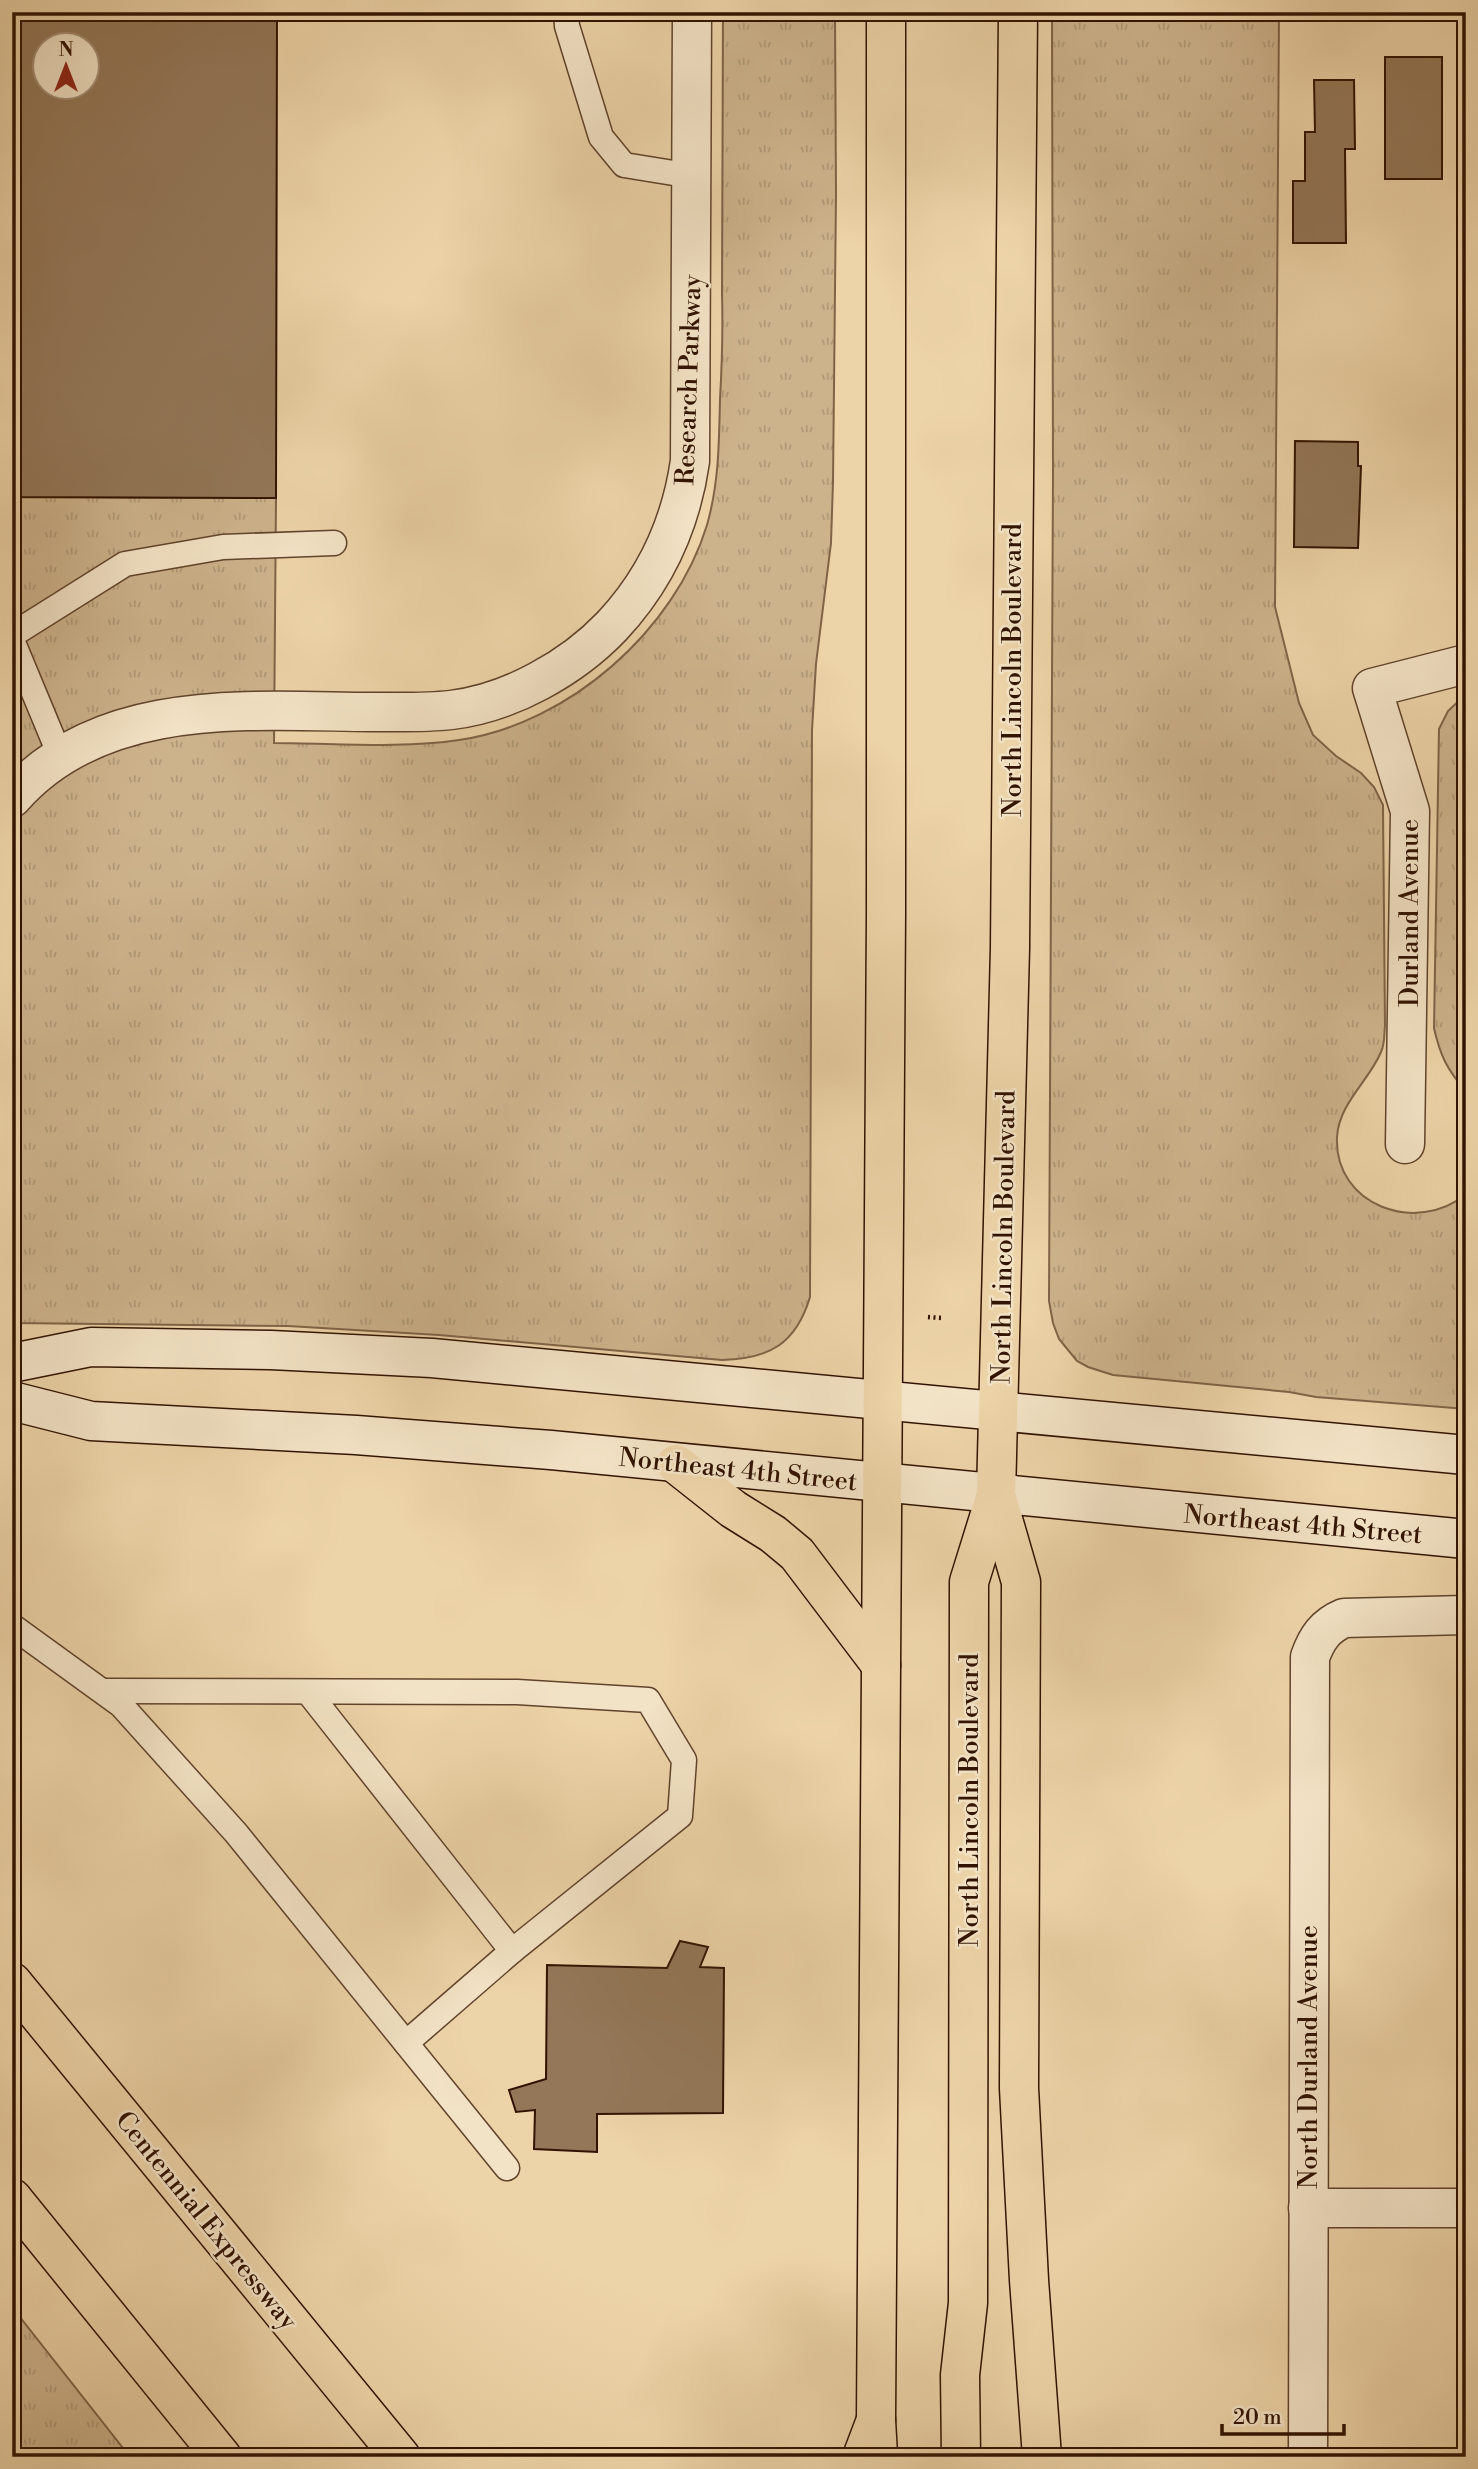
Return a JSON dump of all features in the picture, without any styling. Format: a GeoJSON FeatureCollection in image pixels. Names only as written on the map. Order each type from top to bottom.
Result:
{"type":"FeatureCollection","features":[{"type":"Feature","properties":{"kind":"main road"},"geometry":{"type":"LineString","coordinates":[[862,2457],[877,2439],[886,927],[886,12]]}},
{"type":"Feature","properties":{"kind":"main road","name":"North Lincoln Boulevard"},"geometry":{"type":"LineString","coordinates":[[961,2457],[960,2375],[968,2304],[969,1582],[996,1494],[1010,947],[1018,12]]}},
{"type":"Feature","properties":{"kind":"main road"},"geometry":{"type":"LineString","coordinates":[[676,1464],[733,1510],[773,1534],[797,1554],[881,1665]]}},
{"type":"Feature","properties":{"kind":"main road"},"geometry":{"type":"LineString","coordinates":[[996,1494],[1021,1582],[1019,2088],[1042,2457]]}},
{"type":"Feature","properties":{"kind":"main road","name":"Centennial Expressway"},"geometry":{"type":"LineString","coordinates":[[12,1982],[401,2457]]}},
{"type":"Feature","properties":{"kind":"main road"},"geometry":{"type":"LineString","coordinates":[[12,2198],[222,2457]]}},
{"type":"Feature","properties":{"kind":"street","name":"Research Parkway"},"geometry":{"type":"LineString","coordinates":[[12,798],[45,768],[61,758],[108,732],[145,722],[213,713],[262,711],[451,710],[509,694],[543,678],[598,641],[644,588],[663,556],[686,492],[690,461],[692,12]]}},
{"type":"Feature","properties":{"kind":"street","name":"Durland Avenue"},"geometry":{"type":"LineString","coordinates":[[1405,1144],[1410,811],[1372,688],[1466,664]]}},
{"type":"Feature","properties":{"kind":"street"},"geometry":{"type":"LineString","coordinates":[[12,1363],[91,1347],[271,1350],[432,1359],[566,1369],[883,1402],[998,1410],[1466,1455]]}},
{"type":"Feature","properties":{"kind":"street","name":"Northeast 4th Street"},"geometry":{"type":"LineString","coordinates":[[12,1401],[91,1421],[356,1435],[551,1450],[1466,1539]]}},
{"type":"Feature","properties":{"kind":"street","name":"North Durland Avenue"},"geometry":{"type":"LineString","coordinates":[[1308,2457],[1310,1657],[1322,1632],[1330,1624],[1344,1618],[1466,1615]]}},
{"type":"Feature","properties":{"kind":"street"},"geometry":{"type":"LineString","coordinates":[[1308,2208],[1466,2208]]}},
{"type":"Feature","properties":{"kind":"lane"},"geometry":{"type":"LineString","coordinates":[[566,12],[567,26],[601,136],[624,165],[692,176]]}},
{"type":"Feature","properties":{"kind":"lane"},"geometry":{"type":"LineString","coordinates":[[61,758],[12,637],[125,565],[223,547],[334,543]]}},
{"type":"Feature","properties":{"kind":"lane"},"geometry":{"type":"LineString","coordinates":[[12,1626],[121,1705],[236,1833],[507,2168]]}},
{"type":"Feature","properties":{"kind":"lane"},"geometry":{"type":"LineString","coordinates":[[104,1691],[517,1692],[648,1700],[684,1760],[680,1816],[512,1951],[406,2043]]}},
{"type":"Feature","properties":{"kind":"lane"},"geometry":{"type":"LineString","coordinates":[[308,1692],[512,1951]]}},
{"type":"Feature","properties":{"kind":"path"},"geometry":{"type":"LineString","coordinates":[[928,1317],[941,1318]]}},
{"type":"Feature","properties":{"kind":"green space"},"geometry":{"type":"Polygon","coordinates":[[[723,12],[835,12],[833,482],[831,543],[816,664],[812,730],[810,1297],[797,1327],[778,1346],[767,1352],[722,1360],[439,1335],[288,1326],[12,1323],[12,497],[276,498],[274,743],[390,745],[459,740],[500,730],[540,714],[577,693],[612,666],[643,635],[670,601],[692,564],[711,509],[718,462],[722,346],[723,12]]]}},
{"type":"Feature","properties":{"kind":"green space"},"geometry":{"type":"Polygon","coordinates":[[[1052,12],[1279,12],[1275,607],[1299,703],[1313,735],[1336,756],[1361,773],[1374,787],[1383,805],[1384,1042],[1376,1063],[1343,1113],[1337,1137],[1340,1161],[1349,1181],[1364,1196],[1382,1207],[1403,1212],[1425,1212],[1446,1206],[1466,1194],[1466,1409],[1316,1397],[1113,1375],[1077,1361],[1059,1339],[1053,1323],[1049,1301],[1052,12]]]}},
{"type":"Feature","properties":{"kind":"green space"},"geometry":{"type":"Polygon","coordinates":[[[1462,319],[1466,319],[1466,481],[1462,319]]]}},
{"type":"Feature","properties":{"kind":"green space"},"geometry":{"type":"Polygon","coordinates":[[[1466,694],[1466,1091],[1445,1062],[1434,1028],[1439,729],[1448,711],[1466,694]]]}},
{"type":"Feature","properties":{"kind":"green space"},"geometry":{"type":"Polygon","coordinates":[[[12,2307],[130,2457],[12,2457],[12,2307]]]}},
{"type":"Feature","properties":{"kind":"building"},"geometry":{"type":"Polygon","coordinates":[[[12,12],[277,12],[276,498],[12,497],[12,12]]]}},
{"type":"Feature","properties":{"kind":"building"},"geometry":{"type":"Polygon","coordinates":[[[1385,57],[1442,57],[1442,179],[1385,179],[1385,57]]]}},
{"type":"Feature","properties":{"kind":"building"},"geometry":{"type":"Polygon","coordinates":[[[1314,80],[1354,80],[1355,149],[1345,149],[1346,243],[1293,243],[1293,181],[1305,181],[1305,132],[1315,132],[1314,80]]]}},
{"type":"Feature","properties":{"kind":"building"},"geometry":{"type":"Polygon","coordinates":[[[1295,441],[1358,442],[1358,466],[1361,466],[1358,548],[1294,547],[1295,441]]]}},
{"type":"Feature","properties":{"kind":"building"},"geometry":{"type":"Polygon","coordinates":[[[680,1941],[708,1947],[700,1967],[724,1968],[723,2113],[597,2114],[597,2152],[534,2149],[535,2110],[516,2112],[509,2090],[546,2079],[547,1965],[667,1968],[680,1941]]]}}]}
